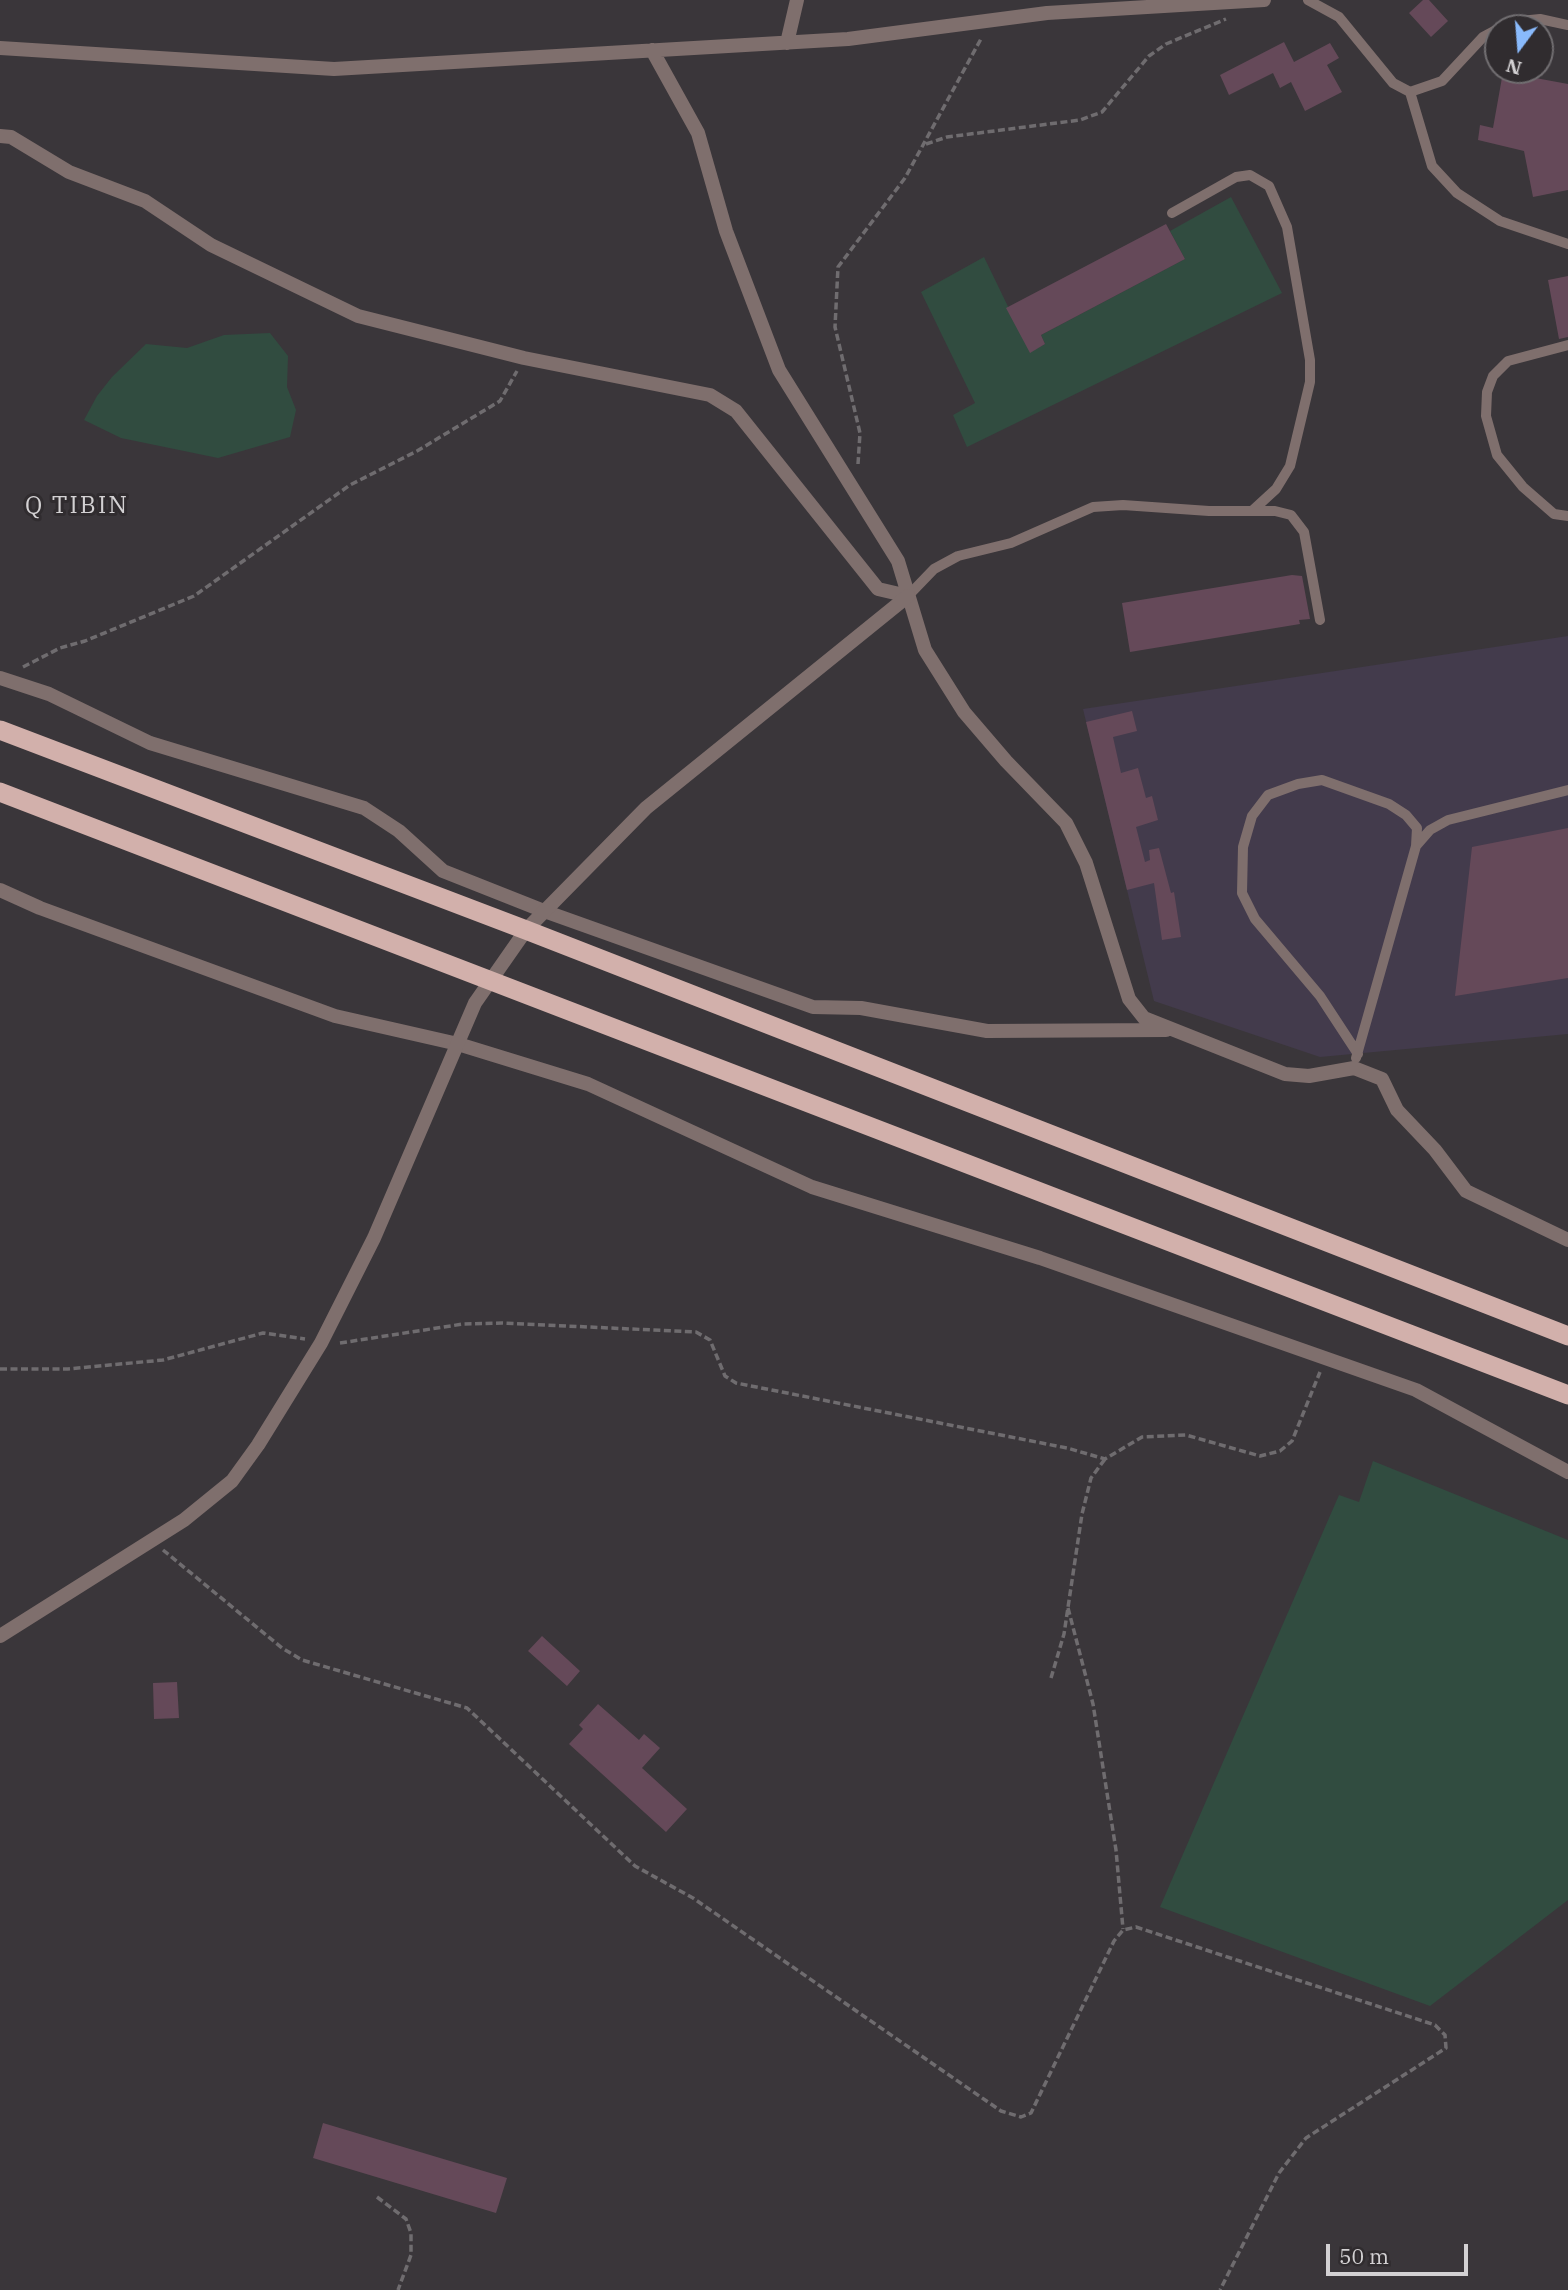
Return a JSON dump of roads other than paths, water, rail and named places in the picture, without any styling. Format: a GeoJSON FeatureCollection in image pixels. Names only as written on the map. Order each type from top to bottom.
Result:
{"type":"FeatureCollection","features":[{"type":"Feature","properties":{"kind":"highway"},"geometry":{"type":"LineString","coordinates":[[0,730],[526,930],[1568,1336]]}},
{"type":"Feature","properties":{"kind":"highway"},"geometry":{"type":"LineString","coordinates":[[0,792],[1568,1395]]}},
{"type":"Feature","properties":{"kind":"street"},"geometry":{"type":"LineString","coordinates":[[787,43],[797,0]]}},
{"type":"Feature","properties":{"kind":"street"},"geometry":{"type":"LineString","coordinates":[[0,48],[334,69],[848,39],[1047,13],[1264,0]]}},
{"type":"Feature","properties":{"kind":"street"},"geometry":{"type":"LineString","coordinates":[[652,50],[698,133],[726,230],[779,370],[898,561],[925,650],[964,712],[1006,761],[1066,823],[1086,863],[1129,999],[1144,1018],[1285,1074],[1309,1076],[1356,1061],[1382,1080],[1397,1110],[1435,1150],[1466,1191],[1568,1240]]}},
{"type":"Feature","properties":{"kind":"street"},"geometry":{"type":"LineString","coordinates":[[0,136],[11,137],[69,172],[145,201],[211,245],[358,316],[524,358],[710,396],[736,411],[878,589],[908,596]]}},
{"type":"Feature","properties":{"kind":"street"},"geometry":{"type":"LineString","coordinates":[[0,1636],[184,1520],[232,1481],[258,1445],[321,1343],[373,1238],[475,1003],[526,930],[646,808],[908,596]]}},
{"type":"Feature","properties":{"kind":"street"},"geometry":{"type":"LineString","coordinates":[[0,678],[49,694],[150,743],[364,808],[399,831],[443,870],[544,911],[813,1007],[861,1009],[987,1031],[1175,1030]]}},
{"type":"Feature","properties":{"kind":"street"},"geometry":{"type":"LineString","coordinates":[[0,890],[40,908],[335,1016],[458,1044],[588,1084],[812,1187],[1040,1258],[1416,1390],[1568,1472]]}},
{"type":"Feature","properties":{"kind":"lane"},"geometry":{"type":"LineString","coordinates":[[1308,0],[1339,17],[1393,83],[1410,92],[1432,166],[1457,193],[1500,221],[1568,244]]}},
{"type":"Feature","properties":{"kind":"lane"},"geometry":{"type":"LineString","coordinates":[[1410,92],[1443,80],[1484,36]]}},
{"type":"Feature","properties":{"kind":"lane"},"geometry":{"type":"LineString","coordinates":[[1172,213],[1237,177],[1250,175],[1269,186],[1287,227],[1310,360],[1310,382],[1290,466],[1276,489],[1252,511]]}},
{"type":"Feature","properties":{"kind":"lane"},"geometry":{"type":"LineString","coordinates":[[1568,345],[1508,361],[1493,376],[1487,391],[1486,416],[1497,455],[1523,487],[1554,514],[1568,516]]}},
{"type":"Feature","properties":{"kind":"lane"},"geometry":{"type":"LineString","coordinates":[[908,596],[934,569],[958,556],[1011,543],[1093,507],[1123,505],[1209,511],[1275,511],[1291,515],[1304,532],[1320,620]]}},
{"type":"Feature","properties":{"kind":"lane"},"geometry":{"type":"LineString","coordinates":[[1322,780],[1389,804],[1406,815],[1417,828],[1416,846],[1356,1061],[1320,996],[1255,919],[1242,893],[1243,847],[1252,816],[1268,795],[1298,784],[1322,780]]}},
{"type":"Feature","properties":{"kind":"lane"},"geometry":{"type":"LineString","coordinates":[[1416,846],[1430,830],[1448,820],[1568,790]]}},
{"type":"Feature","properties":{"kind":"district","name":"Q TIBIN"},"geometry":{"type":"Point","coordinates":[77,506]}}]}
